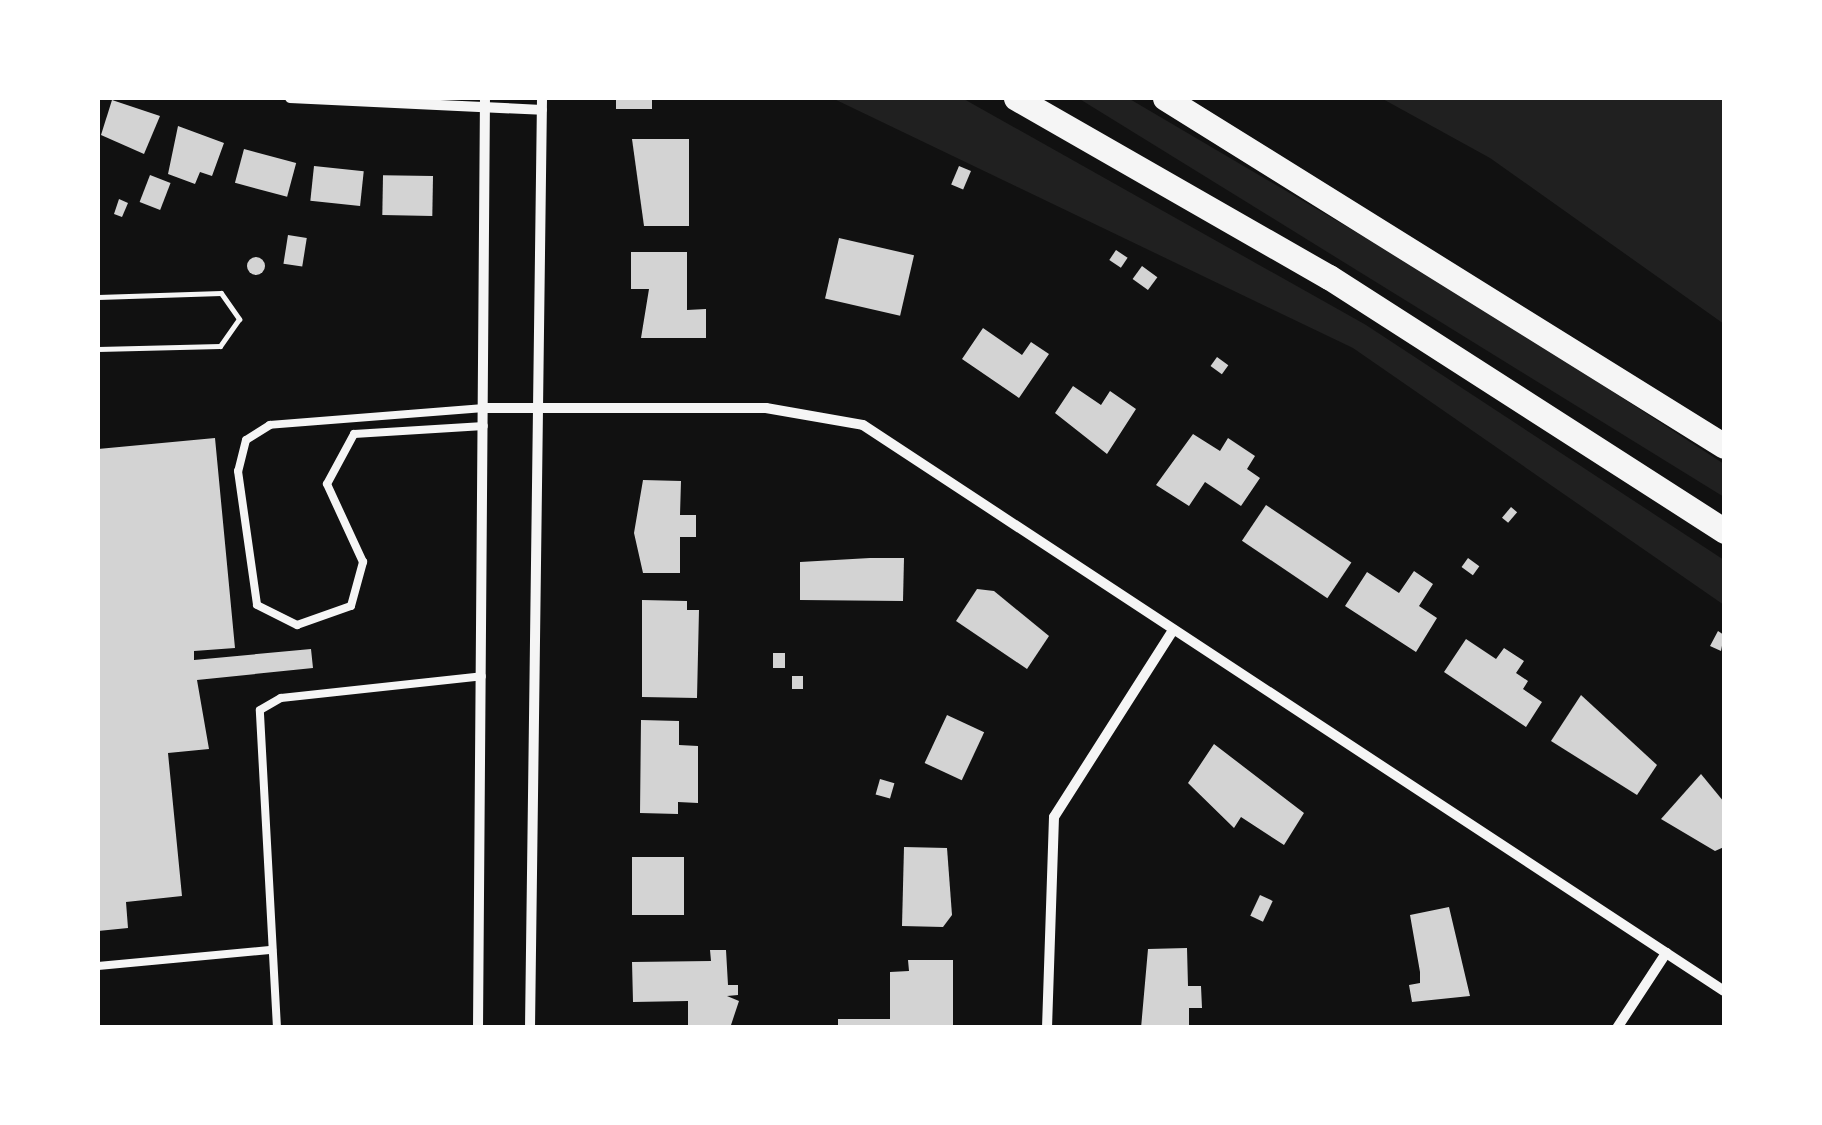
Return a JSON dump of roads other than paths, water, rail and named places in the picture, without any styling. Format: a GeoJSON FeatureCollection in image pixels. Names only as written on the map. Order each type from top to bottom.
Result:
{"type":"FeatureCollection","features":[{"type":"Feature","properties":{"kind":"highway"},"geometry":{"type":"LineString","coordinates":[[1016,98],[1330,277],[1724,531]]}},
{"type":"Feature","properties":{"kind":"highway"},"geometry":{"type":"LineString","coordinates":[[1165,98],[1724,446]]}},
{"type":"Feature","properties":{"kind":"street"},"geometry":{"type":"LineString","coordinates":[[290,98],[542,104],[530,1028]]}},
{"type":"Feature","properties":{"kind":"street"},"geometry":{"type":"LineString","coordinates":[[478,1028],[485,103]]}},
{"type":"Feature","properties":{"kind":"street"},"geometry":{"type":"LineString","coordinates":[[484,408],[766,408],[863,426],[1724,992]]}},
{"type":"Feature","properties":{"kind":"street"},"geometry":{"type":"LineString","coordinates":[[1047,1028],[1054,817],[1172,630]]}},
{"type":"Feature","properties":{"kind":"street"},"geometry":{"type":"LineString","coordinates":[[1617,1028],[1666,953]]}},
{"type":"Feature","properties":{"kind":"lane"},"geometry":{"type":"LineString","coordinates":[[484,408],[270,425],[246,440],[238,471],[258,605],[296,625],[352,606],[363,562],[326,484],[354,434],[484,426]]}},
{"type":"Feature","properties":{"kind":"lane"},"geometry":{"type":"LineString","coordinates":[[277,1028],[260,710],[281,698],[482,676]]}},
{"type":"Feature","properties":{"kind":"lane"},"geometry":{"type":"LineString","coordinates":[[98,966],[272,950]]}}]}
